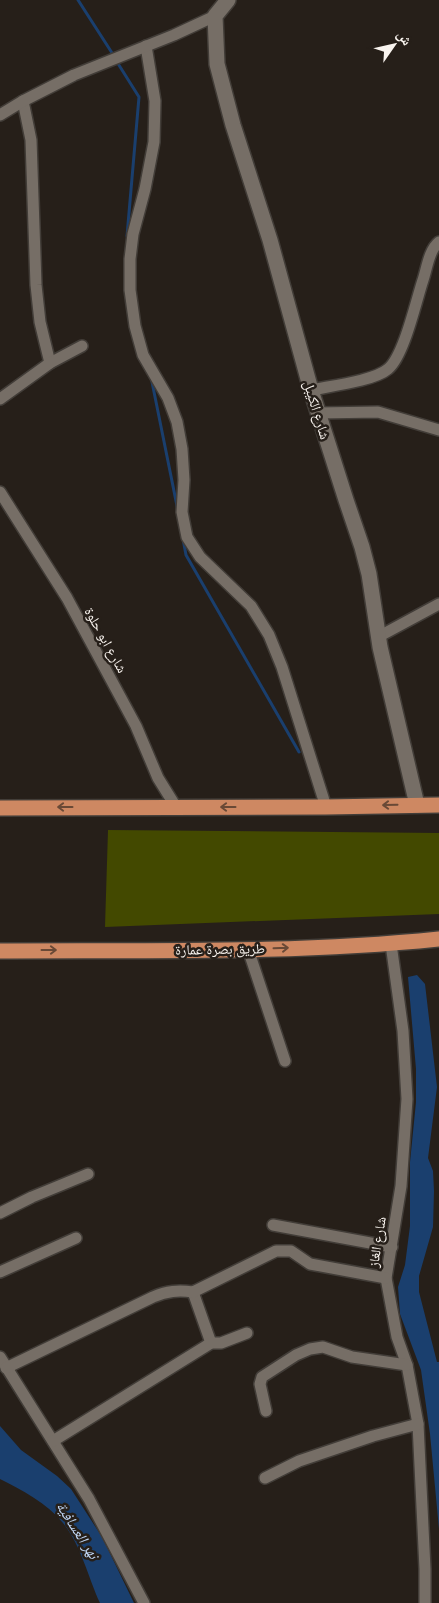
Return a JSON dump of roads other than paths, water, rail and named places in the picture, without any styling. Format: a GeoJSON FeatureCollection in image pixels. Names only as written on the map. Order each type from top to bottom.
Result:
{"type":"FeatureCollection","features":[{"type":"Feature","properties":{"kind":"highway"},"geometry":{"type":"LineString","coordinates":[[0,808],[439,805]]}},
{"type":"Feature","properties":{"kind":"highway","name":"طريق بصرة عمارة"},"geometry":{"type":"LineString","coordinates":[[0,951],[248,949],[391,944],[439,939]]}},
{"type":"Feature","properties":{"kind":"street"},"geometry":{"type":"LineString","coordinates":[[0,115],[74,75],[215,16],[228,0]]}},
{"type":"Feature","properties":{"kind":"street","name":"شارع الكيبل"},"geometry":{"type":"LineString","coordinates":[[215,16],[217,64],[233,125],[270,240],[318,413],[362,546],[369,574],[378,637],[417,804]]}},
{"type":"Feature","properties":{"kind":"street"},"geometry":{"type":"LineString","coordinates":[[146,46],[155,101],[154,142],[145,189],[133,234],[130,259],[130,290],[135,326],[143,355],[168,398],[177,422],[182,449],[184,480],[182,512],[188,537],[200,557],[251,606],[269,635],[282,667],[326,807]]}},
{"type":"Feature","properties":{"kind":"street"},"geometry":{"type":"LineString","coordinates":[[23,101],[31,140],[36,285],[40,322],[50,363]]}},
{"type":"Feature","properties":{"kind":"street"},"geometry":{"type":"LineString","coordinates":[[311,390],[371,377],[388,369],[396,360],[405,338],[430,256],[439,242]]}},
{"type":"Feature","properties":{"kind":"street"},"geometry":{"type":"LineString","coordinates":[[0,399],[50,363],[82,346]]}},
{"type":"Feature","properties":{"kind":"street"},"geometry":{"type":"LineString","coordinates":[[318,413],[378,412],[439,430]]}},
{"type":"Feature","properties":{"kind":"street","name":"شارع ابو حلوة"},"geometry":{"type":"LineString","coordinates":[[0,492],[67,598],[136,726],[158,778],[176,807]]}},
{"type":"Feature","properties":{"kind":"street"},"geometry":{"type":"LineString","coordinates":[[378,637],[439,604]]}},
{"type":"Feature","properties":{"kind":"street","name":"شارع الغاز"},"geometry":{"type":"LineString","coordinates":[[391,944],[403,1031],[407,1099],[401,1186],[386,1278],[396,1337],[407,1364],[418,1424],[425,1603]]}},
{"type":"Feature","properties":{"kind":"street"},"geometry":{"type":"LineString","coordinates":[[248,949],[285,1061]]}},
{"type":"Feature","properties":{"kind":"street"},"geometry":{"type":"LineString","coordinates":[[0,1213],[32,1197],[88,1174]]}},
{"type":"Feature","properties":{"kind":"street"},"geometry":{"type":"LineString","coordinates":[[273,1225],[392,1247]]}},
{"type":"Feature","properties":{"kind":"street"},"geometry":{"type":"LineString","coordinates":[[0,1272],[76,1238]]}},
{"type":"Feature","properties":{"kind":"street"},"geometry":{"type":"LineString","coordinates":[[6,1368],[165,1291],[180,1290],[193,1292],[276,1251],[291,1251],[310,1264],[386,1278]]}},
{"type":"Feature","properties":{"kind":"street"},"geometry":{"type":"LineString","coordinates":[[193,1292],[211,1343]]}},
{"type":"Feature","properties":{"kind":"street"},"geometry":{"type":"LineString","coordinates":[[52,1441],[211,1343],[221,1343],[247,1333]]}},
{"type":"Feature","properties":{"kind":"street"},"geometry":{"type":"LineString","coordinates":[[266,1411],[260,1384],[262,1377],[296,1355],[310,1349],[323,1347],[352,1357],[407,1364]]}},
{"type":"Feature","properties":{"kind":"street"},"geometry":{"type":"LineString","coordinates":[[0,1357],[89,1499],[144,1603]]}},
{"type":"Feature","properties":{"kind":"street"},"geometry":{"type":"LineString","coordinates":[[265,1478],[299,1461],[373,1436],[418,1424]]}},
{"type":"Feature","properties":{"kind":"water"},"geometry":{"type":"Polygon","coordinates":[[[417,975],[425,984],[437,1087],[428,1158],[433,1171],[433,1227],[419,1276],[419,1292],[437,1362],[439,1362],[439,1529],[430,1434],[421,1370],[400,1314],[398,1287],[405,1265],[410,1226],[410,1162],[416,1102],[416,1069],[408,977],[417,975]]]}},
{"type":"Feature","properties":{"kind":"water","name":"نهر العسافية"},"geometry":{"type":"Polygon","coordinates":[[[0,1426],[21,1450],[57,1476],[71,1489],[102,1537],[134,1603],[100,1603],[75,1541],[63,1523],[42,1503],[0,1479],[0,1426]]]}},
{"type":"Feature","properties":{"kind":"waterway"},"geometry":{"type":"LineString","coordinates":[[78,0],[114,56]]}},
{"type":"Feature","properties":{"kind":"waterway"},"geometry":{"type":"LineString","coordinates":[[117,62],[139,97],[127,236]]}},
{"type":"Feature","properties":{"kind":"waterway"},"geometry":{"type":"LineString","coordinates":[[151,377],[178,511]]}},
{"type":"Feature","properties":{"kind":"waterway"},"geometry":{"type":"LineString","coordinates":[[183,539],[186,555],[299,752]]}}]}
